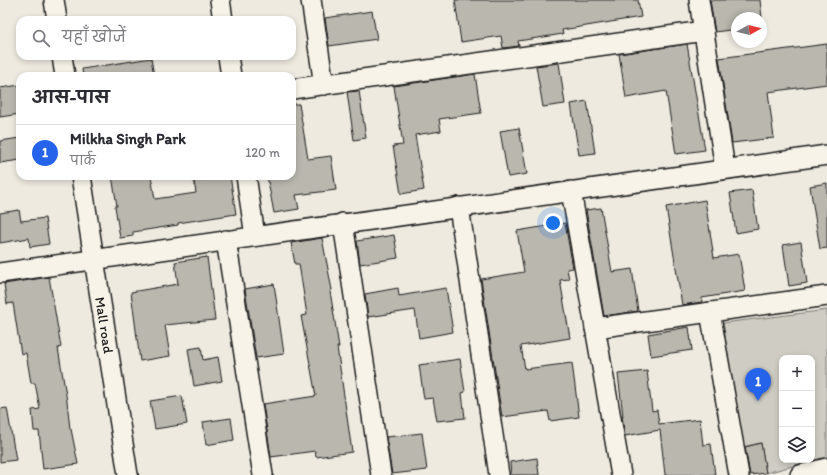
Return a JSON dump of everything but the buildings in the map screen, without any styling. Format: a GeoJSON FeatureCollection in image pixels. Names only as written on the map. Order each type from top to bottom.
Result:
{"type":"FeatureCollection","features":[{"type":"Feature","properties":{"kind":"street"},"geometry":{"type":"LineString","coordinates":[[54,0],[56,16]]}},
{"type":"Feature","properties":{"kind":"street"},"geometry":{"type":"LineString","coordinates":[[220,0],[222,16]]}},
{"type":"Feature","properties":{"kind":"street"},"geometry":{"type":"LineString","coordinates":[[311,0],[324,85]]}},
{"type":"Feature","properties":{"kind":"street"},"geometry":{"type":"LineString","coordinates":[[699,0],[725,169]]}},
{"type":"Feature","properties":{"kind":"street"},"geometry":{"type":"LineString","coordinates":[[296,88],[704,32]]}},
{"type":"Feature","properties":{"kind":"street"},"geometry":{"type":"LineString","coordinates":[[63,60],[64,72]]}},
{"type":"Feature","properties":{"kind":"street"},"geometry":{"type":"LineString","coordinates":[[229,60],[230,72]]}},
{"type":"Feature","properties":{"kind":"street"},"geometry":{"type":"LineString","coordinates":[[0,273],[93,258],[827,154]]}},
{"type":"Feature","properties":{"kind":"street","name":"Mall road"},"geometry":{"type":"LineString","coordinates":[[81,180],[128,475]]}},
{"type":"Feature","properties":{"kind":"street"},"geometry":{"type":"LineString","coordinates":[[247,180],[255,236]]}},
{"type":"Feature","properties":{"kind":"street"},"geometry":{"type":"LineString","coordinates":[[571,191],[621,475]]}},
{"type":"Feature","properties":{"kind":"street"},"geometry":{"type":"LineString","coordinates":[[459,207],[499,475]]}},
{"type":"Feature","properties":{"kind":"street"},"geometry":{"type":"LineString","coordinates":[[343,223],[381,475]]}},
{"type":"Feature","properties":{"kind":"street"},"geometry":{"type":"LineString","coordinates":[[226,240],[263,475]]}},
{"type":"Feature","properties":{"kind":"street"},"geometry":{"type":"LineString","coordinates":[[595,328],[827,296]]}},
{"type":"Feature","properties":{"kind":"street"},"geometry":{"type":"LineString","coordinates":[[710,312],[739,475]]}},
{"type":"Feature","properties":{"kind":"street"},"geometry":{"type":"LineString","coordinates":[[800,475],[827,468]]}},
{"type":"Feature","properties":{"kind":"shaded area"},"geometry":{"type":"Polygon","coordinates":[[[827,310],[827,457],[815,460],[815,355],[779,355],[779,463],[804,463],[766,473],[761,443],[742,447],[723,323],[827,310]]]}},
{"type":"Feature","properties":{"kind":"place","name":"Milkha Singh Park"},"geometry":{"type":"Point","coordinates":[758,401]}}]}
